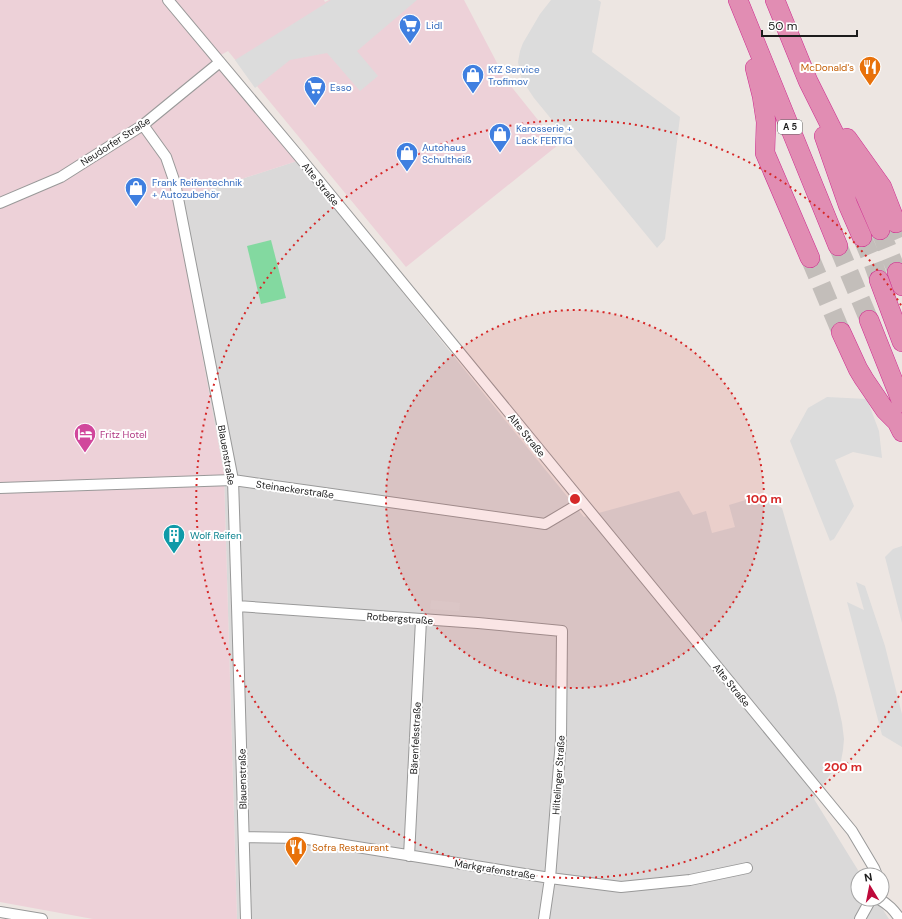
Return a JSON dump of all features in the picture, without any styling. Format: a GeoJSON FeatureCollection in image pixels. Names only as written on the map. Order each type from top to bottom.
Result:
{"type":"FeatureCollection","features":[{"type":"Feature","properties":{"kind":"highway"},"geometry":{"type":"LineString","coordinates":[[740,4],[762,96],[766,122],[765,153],[810,258]]}},
{"type":"Feature","properties":{"kind":"highway","name":"A 5"},"geometry":{"type":"LineString","coordinates":[[740,4],[838,246]]}},
{"type":"Feature","properties":{"kind":"highway"},"geometry":{"type":"LineString","coordinates":[[779,4],[808,81],[822,130],[848,205],[862,237]]}},
{"type":"Feature","properties":{"kind":"highway"},"geometry":{"type":"LineString","coordinates":[[808,81],[865,195],[888,226]]}},
{"type":"Feature","properties":{"kind":"highway"},"geometry":{"type":"LineString","coordinates":[[879,280],[902,342]]}},
{"type":"Feature","properties":{"kind":"highway"},"geometry":{"type":"LineString","coordinates":[[869,320],[902,403]]}},
{"type":"Feature","properties":{"kind":"highway"},"geometry":{"type":"LineString","coordinates":[[841,332],[864,379],[886,410],[897,422],[902,432]]}},
{"type":"Feature","properties":{"kind":"street","name":"Alte Straße"},"geometry":{"type":"LineString","coordinates":[[168,0],[292,148],[852,831],[873,867]]}},
{"type":"Feature","properties":{"kind":"street","name":"Neudorfer Straße"},"geometry":{"type":"LineString","coordinates":[[0,203],[61,176],[143,125],[220,62]]}},
{"type":"Feature","properties":{"kind":"street","name":"Blauenstraße"},"geometry":{"type":"LineString","coordinates":[[143,125],[166,157],[175,183],[233,480],[238,606],[246,919]]}},
{"type":"Feature","properties":{"kind":"street","name":"Steinackerstraße"},"geometry":{"type":"LineString","coordinates":[[0,488],[233,480],[545,524],[582,502]]}},
{"type":"Feature","properties":{"kind":"street","name":"Rotbergstraße"},"geometry":{"type":"LineString","coordinates":[[238,606],[478,623],[562,631]]}},
{"type":"Feature","properties":{"kind":"street","name":"Bärenfelsstraße"},"geometry":{"type":"LineString","coordinates":[[410,856],[421,620]]}},
{"type":"Feature","properties":{"kind":"street","name":"Hiltelinger Straße"},"geometry":{"type":"LineString","coordinates":[[544,919],[550,878],[561,740],[562,631]]}},
{"type":"Feature","properties":{"kind":"street","name":"Markgrafenstraße"},"geometry":{"type":"LineString","coordinates":[[244,837],[300,838],[550,878],[621,887],[690,880],[747,868]]}},
{"type":"Feature","properties":{"kind":"street"},"geometry":{"type":"LineString","coordinates":[[890,906],[900,919]]}},
{"type":"Feature","properties":{"kind":"street"},"geometry":{"type":"LineString","coordinates":[[860,919],[867,907]]}},
{"type":"Feature","properties":{"kind":"street"},"geometry":{"type":"LineString","coordinates":[[0,912],[42,919]]}},
{"type":"Feature","properties":{"kind":"shaded area"},"geometry":{"type":"Polygon","coordinates":[[[0,0],[324,0],[325,2],[329,0],[464,0],[506,80],[558,145],[406,267],[228,51],[212,60],[297,161],[174,201],[224,474],[237,919],[93,919],[0,902],[0,0]]]}},
{"type":"Feature","properties":{"kind":"shaded area"},"geometry":{"type":"Polygon","coordinates":[[[331,0],[417,0],[357,51],[378,76],[360,91],[327,53],[290,60],[255,88],[235,60],[331,0]]]}},
{"type":"Feature","properties":{"kind":"shaded area"},"geometry":{"type":"Polygon","coordinates":[[[551,0],[598,0],[601,2],[592,52],[680,117],[665,239],[657,248],[534,98],[522,80],[518,62],[520,51],[540,14],[551,0]]]}},
{"type":"Feature","properties":{"kind":"shaded area"},"geometry":{"type":"Polygon","coordinates":[[[297,161],[584,517],[679,491],[693,515],[706,511],[712,533],[735,527],[729,505],[759,496],[782,508],[836,696],[844,739],[841,761],[826,780],[814,799],[856,867],[850,867],[850,907],[881,907],[889,919],[237,919],[224,474],[174,201],[297,161]]]}},
{"type":"Feature","properties":{"kind":"shaded area"},"geometry":{"type":"Polygon","coordinates":[[[827,397],[867,399],[879,431],[882,458],[853,452],[835,460],[854,506],[834,539],[830,541],[790,441],[808,408],[827,397]]]}},
{"type":"Feature","properties":{"kind":"shaded area"},"geometry":{"type":"Polygon","coordinates":[[[902,546],[902,623],[885,557],[893,549],[902,546]]]}},
{"type":"Feature","properties":{"kind":"shaded area"},"geometry":{"type":"Polygon","coordinates":[[[856,582],[865,586],[885,646],[902,714],[902,747],[882,735],[847,602],[864,610],[856,582]]]}},
{"type":"Feature","properties":{"kind":"shaded area"},"geometry":{"type":"Polygon","coordinates":[[[431,600],[460,603],[459,611],[430,609],[431,600]]]}},
{"type":"Feature","properties":{"kind":"green space"},"geometry":{"type":"Polygon","coordinates":[[[271,240],[286,298],[261,304],[247,246],[271,240]]]}},
{"type":"Feature","properties":{"kind":"tunnel"},"geometry":{"type":"LineString","coordinates":[[896,223],[902,237]]}},
{"type":"Feature","properties":{"kind":"tunnel"},"geometry":{"type":"LineString","coordinates":[[880,230],[897,272]]}},
{"type":"Feature","properties":{"kind":"tunnel"},"geometry":{"type":"LineString","coordinates":[[862,237],[879,280]]}},
{"type":"Feature","properties":{"kind":"tunnel"},"geometry":{"type":"LineString","coordinates":[[838,246],[869,320]]}},
{"type":"Feature","properties":{"kind":"tunnel"},"geometry":{"type":"LineString","coordinates":[[810,258],[841,332]]}},
{"type":"Feature","properties":{"kind":"place","name":"Lidl"},"geometry":{"type":"Point","coordinates":[410,44]}},
{"type":"Feature","properties":{"kind":"place","name":"McDonald's"},"geometry":{"type":"Point","coordinates":[870,86]}},
{"type":"Feature","properties":{"kind":"place","name":"KfZ Service Trofimov"},"geometry":{"type":"Point","coordinates":[473,94]}},
{"type":"Feature","properties":{"kind":"place","name":"Esso"},"geometry":{"type":"Point","coordinates":[315,106]}},
{"type":"Feature","properties":{"kind":"place","name":"Karosserie + Lack FERTIG"},"geometry":{"type":"Point","coordinates":[500,154]}},
{"type":"Feature","properties":{"kind":"place","name":"Autohaus Schultheiß"},"geometry":{"type":"Point","coordinates":[407,172]}},
{"type":"Feature","properties":{"kind":"place","name":"Frank Reifentechnik + Autozubehör"},"geometry":{"type":"Point","coordinates":[136,208]}},
{"type":"Feature","properties":{"kind":"place","name":"Fritz Hotel"},"geometry":{"type":"Point","coordinates":[85,454]}},
{"type":"Feature","properties":{"kind":"place","name":"Wolf Reifen"},"geometry":{"type":"Point","coordinates":[174,554]}},
{"type":"Feature","properties":{"kind":"place","name":"Sofra Restaurant"},"geometry":{"type":"Point","coordinates":[296,866]}}]}
